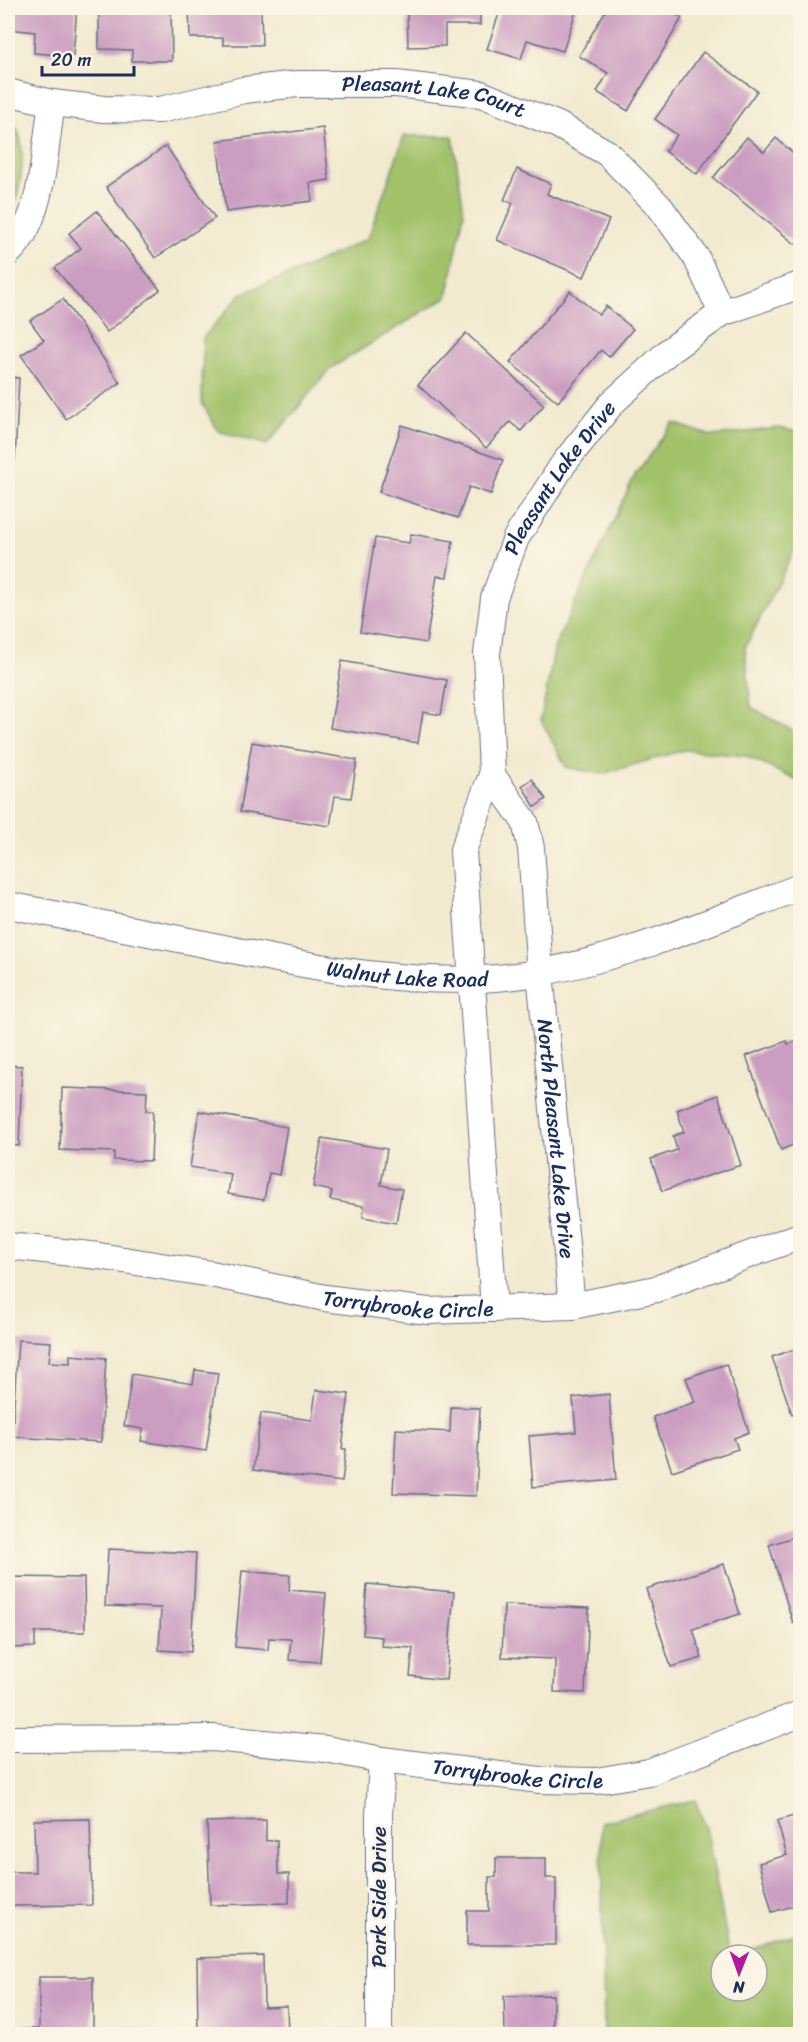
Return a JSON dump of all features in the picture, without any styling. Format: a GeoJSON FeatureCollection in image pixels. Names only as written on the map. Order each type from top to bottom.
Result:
{"type":"FeatureCollection","features":[{"type":"Feature","properties":{"kind":"street","name":"Pleasant Lake Court"},"geometry":{"type":"LineString","coordinates":[[8,92],[52,103],[104,109],[160,110],[244,90],[298,84],[396,84],[481,94],[558,125],[608,153],[660,207],[696,257],[722,313]]}},
{"type":"Feature","properties":{"kind":"street"},"geometry":{"type":"LineString","coordinates":[[8,253],[15,246],[32,217],[52,103]]}},
{"type":"Feature","properties":{"kind":"street","name":"Pleasant Lake Drive"},"geometry":{"type":"LineString","coordinates":[[472,979],[463,850],[492,776],[487,654],[494,598],[516,538],[564,463],[612,403],[669,351],[722,313],[801,285]]}},
{"type":"Feature","properties":{"kind":"street"},"geometry":{"type":"LineString","coordinates":[[492,776],[525,822],[531,848],[540,973]]}},
{"type":"Feature","properties":{"kind":"street","name":"Walnut Lake Road"},"geometry":{"type":"LineString","coordinates":[[8,905],[355,973],[425,979],[472,979],[540,973],[602,960],[801,887]]}},
{"type":"Feature","properties":{"kind":"street","name":"North Pleasant Lake Drive"},"geometry":{"type":"LineString","coordinates":[[540,973],[572,1306]]}},
{"type":"Feature","properties":{"kind":"street"},"geometry":{"type":"LineString","coordinates":[[472,979],[494,1309]]}},
{"type":"Feature","properties":{"kind":"street","name":"Torrybrooke Circle"},"geometry":{"type":"LineString","coordinates":[[8,1246],[99,1256],[211,1274],[325,1298],[428,1311],[572,1306],[656,1289],[801,1236]]}},
{"type":"Feature","properties":{"kind":"street","name":"Torrybrooke Circle"},"geometry":{"type":"LineString","coordinates":[[8,1739],[213,1738],[326,1749],[382,1760],[540,1780],[596,1781],[649,1772],[801,1714]]}},
{"type":"Feature","properties":{"kind":"street","name":"Park Side Drive"},"geometry":{"type":"LineString","coordinates":[[379,2034],[379,1815],[382,1760]]}},
{"type":"Feature","properties":{"kind":"green space"},"geometry":{"type":"Polygon","coordinates":[[[8,117],[16,127],[21,139],[22,168],[8,224],[8,117]]]}},
{"type":"Feature","properties":{"kind":"green space"},"geometry":{"type":"Polygon","coordinates":[[[404,136],[453,136],[464,213],[447,297],[331,368],[267,445],[218,431],[202,403],[203,338],[241,294],[308,267],[368,238],[404,136]]]}},
{"type":"Feature","properties":{"kind":"green space"},"geometry":{"type":"Polygon","coordinates":[[[673,423],[712,436],[779,428],[800,432],[800,539],[745,648],[751,707],[800,735],[800,782],[746,756],[684,750],[602,774],[566,767],[541,720],[555,646],[635,475],[673,423]]]}},
{"type":"Feature","properties":{"kind":"green space"},"geometry":{"type":"Polygon","coordinates":[[[695,1800],[706,1827],[728,1943],[709,1943],[709,2003],[769,2003],[769,1944],[800,1932],[800,2034],[604,2034],[601,1822],[695,1800]]]}},
{"type":"Feature","properties":{"kind":"building"},"geometry":{"type":"Polygon","coordinates":[[[8,8],[77,8],[73,56],[34,53],[35,32],[8,29],[8,8]]]}},
{"type":"Feature","properties":{"kind":"building"},"geometry":{"type":"Polygon","coordinates":[[[99,8],[171,8],[172,61],[132,61],[132,50],[99,49],[99,8]]]}},
{"type":"Feature","properties":{"kind":"building"},"geometry":{"type":"Polygon","coordinates":[[[189,8],[261,8],[262,45],[223,45],[223,38],[190,38],[189,8]]]}},
{"type":"Feature","properties":{"kind":"building"},"geometry":{"type":"Polygon","coordinates":[[[407,8],[480,8],[480,25],[445,25],[445,46],[408,47],[407,8]]]}},
{"type":"Feature","properties":{"kind":"building"},"geometry":{"type":"Polygon","coordinates":[[[501,8],[577,8],[563,51],[527,40],[521,59],[487,49],[501,8]]]}},
{"type":"Feature","properties":{"kind":"building"},"geometry":{"type":"Polygon","coordinates":[[[607,8],[663,8],[682,18],[628,111],[597,92],[608,73],[579,56],[607,8]]]}},
{"type":"Feature","properties":{"kind":"building"},"geometry":{"type":"Polygon","coordinates":[[[703,52],[757,91],[697,174],[665,151],[677,135],[655,119],[703,52]]]}},
{"type":"Feature","properties":{"kind":"building"},"geometry":{"type":"Polygon","coordinates":[[[323,128],[329,180],[310,183],[312,201],[226,212],[217,141],[323,128]]]}},
{"type":"Feature","properties":{"kind":"building"},"geometry":{"type":"Polygon","coordinates":[[[747,137],[764,152],[776,138],[800,159],[800,238],[795,244],[713,178],[747,137]]]}},
{"type":"Feature","properties":{"kind":"building"},"geometry":{"type":"Polygon","coordinates":[[[166,146],[215,218],[155,258],[106,187],[166,146]]]}},
{"type":"Feature","properties":{"kind":"building"},"geometry":{"type":"Polygon","coordinates":[[[517,169],[551,184],[547,194],[609,220],[584,277],[497,240],[513,203],[504,200],[517,169]]]}},
{"type":"Feature","properties":{"kind":"building"},"geometry":{"type":"Polygon","coordinates":[[[97,211],[160,290],[107,332],[55,268],[81,248],[69,233],[97,211]]]}},
{"type":"Feature","properties":{"kind":"building"},"geometry":{"type":"Polygon","coordinates":[[[570,291],[599,315],[606,306],[633,329],[609,357],[601,350],[558,402],[510,362],[570,291]]]}},
{"type":"Feature","properties":{"kind":"building"},"geometry":{"type":"Polygon","coordinates":[[[63,299],[120,383],[66,419],[21,355],[44,340],[30,321],[63,299]]]}},
{"type":"Feature","properties":{"kind":"building"},"geometry":{"type":"Polygon","coordinates":[[[466,333],[544,405],[521,431],[510,422],[486,448],[418,385],[466,333]]]}},
{"type":"Feature","properties":{"kind":"building"},"geometry":{"type":"Polygon","coordinates":[[[8,377],[19,378],[15,461],[8,460],[8,377]]]}},
{"type":"Feature","properties":{"kind":"building"},"geometry":{"type":"Polygon","coordinates":[[[402,425],[503,460],[491,494],[469,487],[458,518],[379,492],[402,425]]]}},
{"type":"Feature","properties":{"kind":"building"},"geometry":{"type":"Polygon","coordinates":[[[411,534],[453,541],[447,577],[437,576],[426,643],[360,632],[375,538],[409,543],[411,534]]]}},
{"type":"Feature","properties":{"kind":"building"},"geometry":{"type":"Polygon","coordinates":[[[342,661],[447,680],[441,715],[423,712],[418,743],[330,728],[342,661]]]}},
{"type":"Feature","properties":{"kind":"building"},"geometry":{"type":"Polygon","coordinates":[[[252,742],[357,760],[351,798],[335,796],[330,826],[240,812],[252,742]]]}},
{"type":"Feature","properties":{"kind":"building"},"geometry":{"type":"Polygon","coordinates":[[[532,779],[546,799],[535,807],[522,786],[532,779]]]}},
{"type":"Feature","properties":{"kind":"building"},"geometry":{"type":"Polygon","coordinates":[[[800,1040],[800,1099],[797,1100],[800,1108],[800,1142],[781,1150],[746,1056],[787,1041],[788,1044],[800,1040]]]}},
{"type":"Feature","properties":{"kind":"building"},"geometry":{"type":"Polygon","coordinates":[[[8,1065],[22,1066],[19,1146],[8,1145],[8,1065]]]}},
{"type":"Feature","properties":{"kind":"building"},"geometry":{"type":"Polygon","coordinates":[[[62,1088],[147,1091],[146,1111],[153,1111],[151,1161],[114,1160],[114,1152],[60,1150],[62,1088]]]}},
{"type":"Feature","properties":{"kind":"building"},"geometry":{"type":"Polygon","coordinates":[[[718,1095],[741,1165],[662,1191],[651,1159],[677,1150],[673,1136],[684,1132],[677,1110],[718,1095]]]}},
{"type":"Feature","properties":{"kind":"building"},"geometry":{"type":"Polygon","coordinates":[[[199,1111],[287,1127],[279,1175],[269,1173],[264,1200],[228,1194],[231,1174],[190,1167],[199,1111]]]}},
{"type":"Feature","properties":{"kind":"building"},"geometry":{"type":"Polygon","coordinates":[[[322,1138],[387,1149],[381,1185],[402,1189],[396,1223],[363,1217],[364,1206],[330,1200],[332,1191],[313,1187],[322,1138]]]}},
{"type":"Feature","properties":{"kind":"building"},"geometry":{"type":"Polygon","coordinates":[[[18,1340],[51,1342],[49,1362],[70,1363],[70,1355],[106,1358],[101,1442],[12,1437],[18,1340]]]}},
{"type":"Feature","properties":{"kind":"building"},"geometry":{"type":"Polygon","coordinates":[[[800,1347],[800,1411],[792,1414],[772,1357],[800,1347]]]}},
{"type":"Feature","properties":{"kind":"building"},"geometry":{"type":"Polygon","coordinates":[[[726,1364],[749,1432],[734,1438],[738,1449],[672,1471],[653,1417],[695,1402],[686,1378],[726,1364]]]}},
{"type":"Feature","properties":{"kind":"building"},"geometry":{"type":"Polygon","coordinates":[[[195,1370],[218,1373],[206,1451],[141,1441],[143,1429],[124,1426],[132,1374],[193,1384],[195,1370]]]}},
{"type":"Feature","properties":{"kind":"building"},"geometry":{"type":"Polygon","coordinates":[[[316,1390],[349,1394],[342,1449],[346,1449],[342,1482],[253,1470],[261,1413],[312,1420],[316,1390]]]}},
{"type":"Feature","properties":{"kind":"building"},"geometry":{"type":"Polygon","coordinates":[[[609,1394],[616,1480],[533,1487],[529,1436],[576,1432],[573,1398],[609,1394]]]}},
{"type":"Feature","properties":{"kind":"building"},"geometry":{"type":"Polygon","coordinates":[[[451,1407],[480,1408],[476,1496],[393,1493],[396,1429],[450,1432],[451,1407]]]}},
{"type":"Feature","properties":{"kind":"building"},"geometry":{"type":"Polygon","coordinates":[[[800,1535],[800,1621],[793,1623],[769,1545],[800,1535]]]}},
{"type":"Feature","properties":{"kind":"building"},"geometry":{"type":"Polygon","coordinates":[[[108,1549],[196,1553],[191,1652],[159,1650],[161,1608],[105,1606],[108,1549]]]}},
{"type":"Feature","properties":{"kind":"building"},"geometry":{"type":"Polygon","coordinates":[[[724,1564],[740,1614],[693,1629],[702,1658],[671,1667],[646,1589],[724,1564]]]}},
{"type":"Feature","properties":{"kind":"building"},"geometry":{"type":"Polygon","coordinates":[[[242,1571],[290,1575],[289,1590],[326,1593],[320,1662],[289,1660],[291,1639],[269,1638],[268,1650],[235,1647],[242,1571]]]}},
{"type":"Feature","properties":{"kind":"building"},"geometry":{"type":"Polygon","coordinates":[[[8,1577],[84,1578],[85,1632],[35,1632],[35,1647],[8,1648],[8,1577]]]}},
{"type":"Feature","properties":{"kind":"building"},"geometry":{"type":"Polygon","coordinates":[[[367,1584],[454,1592],[446,1680],[410,1676],[413,1648],[381,1646],[382,1637],[363,1635],[367,1584]]]}},
{"type":"Feature","properties":{"kind":"building"},"geometry":{"type":"Polygon","coordinates":[[[504,1605],[589,1608],[585,1693],[554,1692],[555,1659],[502,1657],[504,1605]]]}},
{"type":"Feature","properties":{"kind":"building"},"geometry":{"type":"Polygon","coordinates":[[[800,1814],[800,1904],[772,1912],[759,1863],[787,1855],[777,1821],[800,1814]]]}},
{"type":"Feature","properties":{"kind":"building"},"geometry":{"type":"Polygon","coordinates":[[[90,1819],[92,1905],[8,1906],[8,1872],[35,1872],[34,1820],[90,1819]]]}},
{"type":"Feature","properties":{"kind":"building"},"geometry":{"type":"Polygon","coordinates":[[[266,1820],[266,1841],[277,1840],[278,1874],[289,1874],[289,1903],[210,1905],[207,1822],[266,1820]]]}},
{"type":"Feature","properties":{"kind":"building"},"geometry":{"type":"Polygon","coordinates":[[[496,1858],[546,1858],[546,1878],[556,1878],[556,1945],[467,1945],[467,1911],[489,1911],[489,1877],[496,1877],[496,1858]]]}},
{"type":"Feature","properties":{"kind":"building"},"geometry":{"type":"Polygon","coordinates":[[[263,1956],[264,2007],[287,2006],[288,2034],[198,2034],[197,1958],[263,1956]]]}},
{"type":"Feature","properties":{"kind":"building"},"geometry":{"type":"Polygon","coordinates":[[[39,1977],[93,1977],[93,2034],[8,2034],[8,2029],[39,2029],[39,1977]]]}},
{"type":"Feature","properties":{"kind":"building"},"geometry":{"type":"Polygon","coordinates":[[[553,1995],[553,2034],[505,2034],[504,1996],[553,1995]]]}}]}
